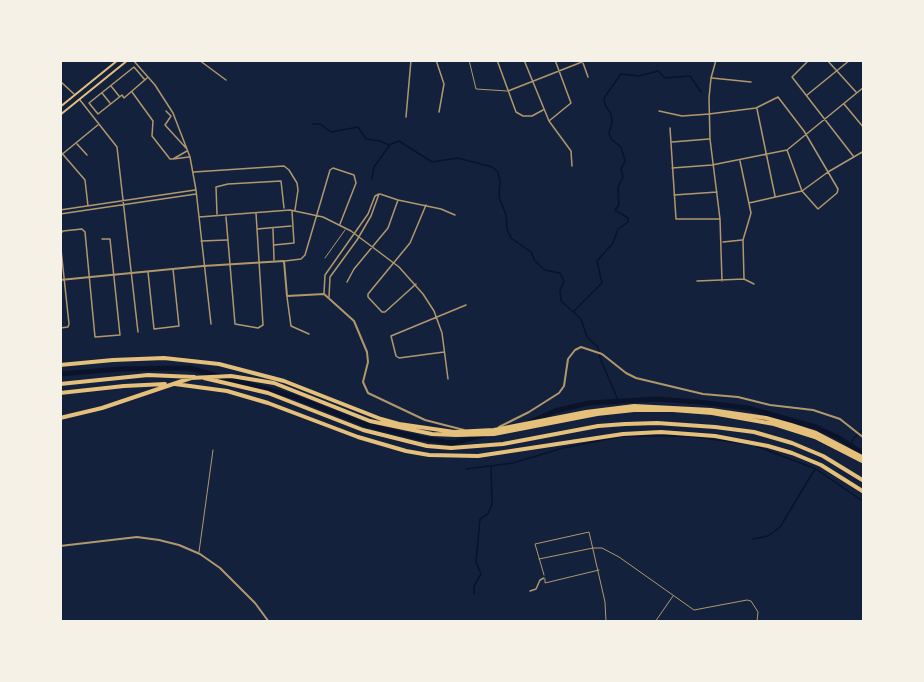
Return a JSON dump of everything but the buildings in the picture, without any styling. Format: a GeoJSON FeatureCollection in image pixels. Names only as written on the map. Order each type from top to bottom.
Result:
{"type":"FeatureCollection","features":[{"type":"Feature","properties":{"kind":"highway"},"geometry":{"type":"LineString","coordinates":[[60,365],[164,358],[219,364],[284,381],[381,419],[454,432],[513,427],[586,412],[634,406],[711,410],[766,418],[791,425],[816,434],[864,458]]}},
{"type":"Feature","properties":{"kind":"highway"},"geometry":{"type":"LineString","coordinates":[[60,383],[148,375],[181,375],[214,379],[268,393],[386,437],[427,446],[451,448],[503,444],[589,428],[625,424],[657,423],[715,427],[754,432],[792,443],[823,456],[864,480]]}},
{"type":"Feature","properties":{"kind":"highway"},"geometry":{"type":"LineString","coordinates":[[60,418],[102,408],[191,378],[231,376],[274,383],[370,421],[432,434],[494,434],[597,414],[634,410],[673,410],[712,413],[774,424],[814,437],[864,462]]}},
{"type":"Feature","properties":{"kind":"highway"},"geometry":{"type":"LineString","coordinates":[[60,395],[147,384],[177,384],[226,391],[268,403],[376,443],[406,451],[441,456],[478,456],[623,434],[661,432],[715,436],[792,453],[821,465],[864,492]]}},
{"type":"Feature","properties":{"kind":"main road"},"geometry":{"type":"LineString","coordinates":[[60,106],[118,60]]}},
{"type":"Feature","properties":{"kind":"main road"},"geometry":{"type":"LineString","coordinates":[[60,115],[128,60]]}},
{"type":"Feature","properties":{"kind":"street"},"geometry":{"type":"LineString","coordinates":[[133,60],[173,113],[190,157],[196,190],[211,324]]}},
{"type":"Feature","properties":{"kind":"street"},"geometry":{"type":"LineString","coordinates":[[199,60],[226,80]]}},
{"type":"Feature","properties":{"kind":"street"},"geometry":{"type":"LineString","coordinates":[[406,117],[411,60]]}},
{"type":"Feature","properties":{"kind":"street"},"geometry":{"type":"LineString","coordinates":[[436,60],[444,84],[439,112]]}},
{"type":"Feature","properties":{"kind":"street"},"geometry":{"type":"LineString","coordinates":[[497,60],[516,112],[523,116],[532,116],[543,110]]}},
{"type":"Feature","properties":{"kind":"street"},"geometry":{"type":"LineString","coordinates":[[524,60],[543,110],[571,151],[572,166]]}},
{"type":"Feature","properties":{"kind":"street"},"geometry":{"type":"LineString","coordinates":[[549,121],[571,103],[555,60]]}},
{"type":"Feature","properties":{"kind":"street"},"geometry":{"type":"LineString","coordinates":[[508,91],[587,60]]}},
{"type":"Feature","properties":{"kind":"street"},"geometry":{"type":"LineString","coordinates":[[716,60],[711,78],[709,114],[712,165],[718,192],[722,281]]}},
{"type":"Feature","properties":{"kind":"street"},"geometry":{"type":"LineString","coordinates":[[809,60],[792,77],[854,158]]}},
{"type":"Feature","properties":{"kind":"street"},"geometry":{"type":"LineString","coordinates":[[827,60],[856,92]]}},
{"type":"Feature","properties":{"kind":"street"},"geometry":{"type":"LineString","coordinates":[[807,95],[850,60]]}},
{"type":"Feature","properties":{"kind":"street"},"geometry":{"type":"LineString","coordinates":[[582,61],[588,77]]}},
{"type":"Feature","properties":{"kind":"street"},"geometry":{"type":"LineString","coordinates":[[120,97],[98,114],[90,103],[134,67],[145,80]]}},
{"type":"Feature","properties":{"kind":"street"},"geometry":{"type":"LineString","coordinates":[[111,86],[120,97],[122,95],[124,98],[148,78]]}},
{"type":"Feature","properties":{"kind":"street"},"geometry":{"type":"LineString","coordinates":[[711,78],[751,82]]}},
{"type":"Feature","properties":{"kind":"street"},"geometry":{"type":"LineString","coordinates":[[60,81],[75,95]]}},
{"type":"Feature","properties":{"kind":"street"},"geometry":{"type":"LineString","coordinates":[[672,168],[712,165],[787,150],[864,87]]}},
{"type":"Feature","properties":{"kind":"street"},"geometry":{"type":"LineString","coordinates":[[131,91],[153,121],[152,136],[170,159],[190,157]]}},
{"type":"Feature","properties":{"kind":"street"},"geometry":{"type":"LineString","coordinates":[[102,93],[111,104]]}},
{"type":"Feature","properties":{"kind":"street"},"geometry":{"type":"LineString","coordinates":[[658,111],[682,116],[709,114],[756,108],[778,98],[828,172],[838,189],[837,193],[818,208],[802,191],[787,150]]}},
{"type":"Feature","properties":{"kind":"street"},"geometry":{"type":"LineString","coordinates":[[80,99],[116,144],[138,332]]}},
{"type":"Feature","properties":{"kind":"street"},"geometry":{"type":"LineString","coordinates":[[844,103],[864,128]]}},
{"type":"Feature","properties":{"kind":"street"},"geometry":{"type":"LineString","coordinates":[[60,106],[66,111]]}},
{"type":"Feature","properties":{"kind":"street"},"geometry":{"type":"LineString","coordinates":[[756,108],[775,196]]}},
{"type":"Feature","properties":{"kind":"street"},"geometry":{"type":"LineString","coordinates":[[166,111],[171,116],[165,124],[188,151]]}},
{"type":"Feature","properties":{"kind":"street"},"geometry":{"type":"LineString","coordinates":[[61,155],[100,124]]}},
{"type":"Feature","properties":{"kind":"street"},"geometry":{"type":"LineString","coordinates":[[670,128],[676,219],[720,219]]}},
{"type":"Feature","properties":{"kind":"street"},"geometry":{"type":"LineString","coordinates":[[671,142],[710,139]]}},
{"type":"Feature","properties":{"kind":"street"},"geometry":{"type":"LineString","coordinates":[[76,143],[87,155]]}},
{"type":"Feature","properties":{"kind":"street"},"geometry":{"type":"LineString","coordinates":[[60,151],[61,155],[85,180],[88,210]]}},
{"type":"Feature","properties":{"kind":"street"},"geometry":{"type":"LineString","coordinates":[[173,159],[188,151]]}},
{"type":"Feature","properties":{"kind":"street"},"geometry":{"type":"LineString","coordinates":[[749,202],[802,191],[828,172],[864,151]]}},
{"type":"Feature","properties":{"kind":"street"},"geometry":{"type":"LineString","coordinates":[[740,160],[751,213],[743,240],[744,279]]}},
{"type":"Feature","properties":{"kind":"street"},"geometry":{"type":"LineString","coordinates":[[193,172],[284,166],[295,178],[298,190],[293,211],[294,243],[274,245]]}},
{"type":"Feature","properties":{"kind":"street"},"geometry":{"type":"LineString","coordinates":[[60,280],[301,259],[305,255],[330,170],[335,167],[354,175],[356,183],[340,225]]}},
{"type":"Feature","properties":{"kind":"street"},"geometry":{"type":"LineString","coordinates":[[217,215],[216,187],[249,183],[281,181],[284,210]]}},
{"type":"Feature","properties":{"kind":"street"},"geometry":{"type":"LineString","coordinates":[[60,212],[196,190]]}},
{"type":"Feature","properties":{"kind":"street"},"geometry":{"type":"LineString","coordinates":[[674,195],[718,192]]}},
{"type":"Feature","properties":{"kind":"street"},"geometry":{"type":"LineString","coordinates":[[60,212],[196,194]]}},
{"type":"Feature","properties":{"kind":"street"},"geometry":{"type":"LineString","coordinates":[[379,194],[426,205],[455,215]]}},
{"type":"Feature","properties":{"kind":"street"},"geometry":{"type":"LineString","coordinates":[[324,294],[325,274],[355,234],[370,211],[375,196],[379,194]]}},
{"type":"Feature","properties":{"kind":"street"},"geometry":{"type":"LineString","coordinates":[[329,298],[330,279],[371,216],[379,194]]}},
{"type":"Feature","properties":{"kind":"street"},"geometry":{"type":"LineString","coordinates":[[347,282],[354,269],[388,228],[398,200]]}},
{"type":"Feature","properties":{"kind":"street"},"geometry":{"type":"LineString","coordinates":[[416,284],[385,312],[382,312],[368,297],[368,294],[410,243],[426,205]]}},
{"type":"Feature","properties":{"kind":"street"},"geometry":{"type":"LineString","coordinates":[[199,217],[284,210],[317,215],[346,228],[393,262],[416,284],[437,318],[445,352],[448,379]]}},
{"type":"Feature","properties":{"kind":"street"},"geometry":{"type":"LineString","coordinates":[[226,215],[235,324],[258,328],[263,324],[257,262],[256,212]]}},
{"type":"Feature","properties":{"kind":"street"},"geometry":{"type":"LineString","coordinates":[[256,229],[293,226]]}},
{"type":"Feature","properties":{"kind":"street"},"geometry":{"type":"LineString","coordinates":[[273,227],[274,261]]}},
{"type":"Feature","properties":{"kind":"street"},"geometry":{"type":"LineString","coordinates":[[60,234],[63,231],[84,229],[95,337],[120,335],[110,238],[102,239]]}},
{"type":"Feature","properties":{"kind":"street"},"geometry":{"type":"LineString","coordinates":[[60,240],[69,324],[68,327],[60,328]]}},
{"type":"Feature","properties":{"kind":"street"},"geometry":{"type":"LineString","coordinates":[[201,242],[227,240]]}},
{"type":"Feature","properties":{"kind":"street"},"geometry":{"type":"LineString","coordinates":[[721,242],[743,240]]}},
{"type":"Feature","properties":{"kind":"street"},"geometry":{"type":"LineString","coordinates":[[284,261],[291,326],[309,334]]}},
{"type":"Feature","properties":{"kind":"street"},"geometry":{"type":"LineString","coordinates":[[332,265],[337,268]]}},
{"type":"Feature","properties":{"kind":"street"},"geometry":{"type":"LineString","coordinates":[[148,272],[154,329],[178,326],[173,269]]}},
{"type":"Feature","properties":{"kind":"street"},"geometry":{"type":"LineString","coordinates":[[697,281],[744,279],[754,284]]}},
{"type":"Feature","properties":{"kind":"street"},"geometry":{"type":"LineString","coordinates":[[287,296],[324,294],[329,298],[354,321],[366,347],[368,362],[363,382],[365,390],[372,396],[425,420],[449,427],[470,431],[498,428],[547,401],[562,389],[566,364],[575,350],[586,347],[602,354],[636,378],[703,394],[738,397],[770,405],[813,410],[840,419],[862,437]]}},
{"type":"Feature","properties":{"kind":"street"},"geometry":{"type":"LineString","coordinates":[[60,304],[67,304]]}},
{"type":"Feature","properties":{"kind":"street"},"geometry":{"type":"LineString","coordinates":[[445,352],[399,358],[396,356],[391,336],[466,305]]}},
{"type":"Feature","properties":{"kind":"street"},"geometry":{"type":"LineString","coordinates":[[60,546],[136,537],[159,540],[198,554],[220,568],[255,603],[269,622]]}},
{"type":"Feature","properties":{"kind":"street"},"geometry":{"type":"LineString","coordinates":[[530,591],[536,589],[540,580],[544,578]]}},
{"type":"Feature","properties":{"kind":"lane"},"geometry":{"type":"LineString","coordinates":[[469,60],[476,89],[508,91]]}},
{"type":"Feature","properties":{"kind":"lane"},"geometry":{"type":"LineString","coordinates":[[325,258],[346,228]]}},
{"type":"Feature","properties":{"kind":"lane"},"geometry":{"type":"LineString","coordinates":[[198,554],[213,450]]}},
{"type":"Feature","properties":{"kind":"lane"},"geometry":{"type":"LineString","coordinates":[[598,570],[545,583],[535,544],[589,532],[593,548],[598,570],[605,602],[606,622]]}},
{"type":"Feature","properties":{"kind":"lane"},"geometry":{"type":"LineString","coordinates":[[539,559],[602,548],[619,557],[694,610],[747,600],[756,607],[757,622]]}},
{"type":"Feature","properties":{"kind":"lane"},"geometry":{"type":"LineString","coordinates":[[655,622],[673,596]]}},
{"type":"Feature","properties":{"kind":"waterway"},"geometry":{"type":"LineString","coordinates":[[574,311],[602,283],[597,261],[613,243],[618,229],[628,222],[628,218],[615,210],[619,205],[618,187],[623,177],[621,169],[625,161],[621,147],[611,139],[609,133],[612,122],[611,114],[605,105],[604,98],[621,74],[639,76],[658,71],[665,78],[690,76],[701,92]]}},
{"type":"Feature","properties":{"kind":"waterway"},"geometry":{"type":"LineString","coordinates":[[312,124],[320,124],[331,132],[358,127],[366,139],[389,145],[399,141],[432,162],[458,158],[492,167],[498,172],[499,197],[511,238],[531,252],[535,261],[545,270],[560,273],[564,281],[560,291],[561,301],[581,319],[587,337],[598,347],[600,358],[618,400]]}},
{"type":"Feature","properties":{"kind":"waterway"},"geometry":{"type":"LineString","coordinates":[[372,179],[374,167],[389,146]]}},
{"type":"Feature","properties":{"kind":"waterway"},"geometry":{"type":"LineString","coordinates":[[60,374],[120,369],[189,368],[292,396],[366,425],[420,438],[453,443],[484,435]]}},
{"type":"Feature","properties":{"kind":"waterway"},"geometry":{"type":"LineString","coordinates":[[528,423],[555,411],[589,403],[656,399],[698,402],[748,408],[816,427],[864,454]]}},
{"type":"Feature","properties":{"kind":"waterway"},"geometry":{"type":"LineString","coordinates":[[850,445],[864,428]]}},
{"type":"Feature","properties":{"kind":"waterway"},"geometry":{"type":"LineString","coordinates":[[466,469],[513,463],[563,448],[623,436],[687,436],[749,444]]}},
{"type":"Feature","properties":{"kind":"waterway"},"geometry":{"type":"LineString","coordinates":[[756,446],[816,469],[864,502]]}},
{"type":"Feature","properties":{"kind":"waterway"},"geometry":{"type":"LineString","coordinates":[[474,594],[474,586],[481,574],[476,562],[480,519],[488,514],[492,504],[491,467]]}},
{"type":"Feature","properties":{"kind":"waterway"},"geometry":{"type":"LineString","coordinates":[[753,539],[768,536],[780,527],[815,469]]}}]}
